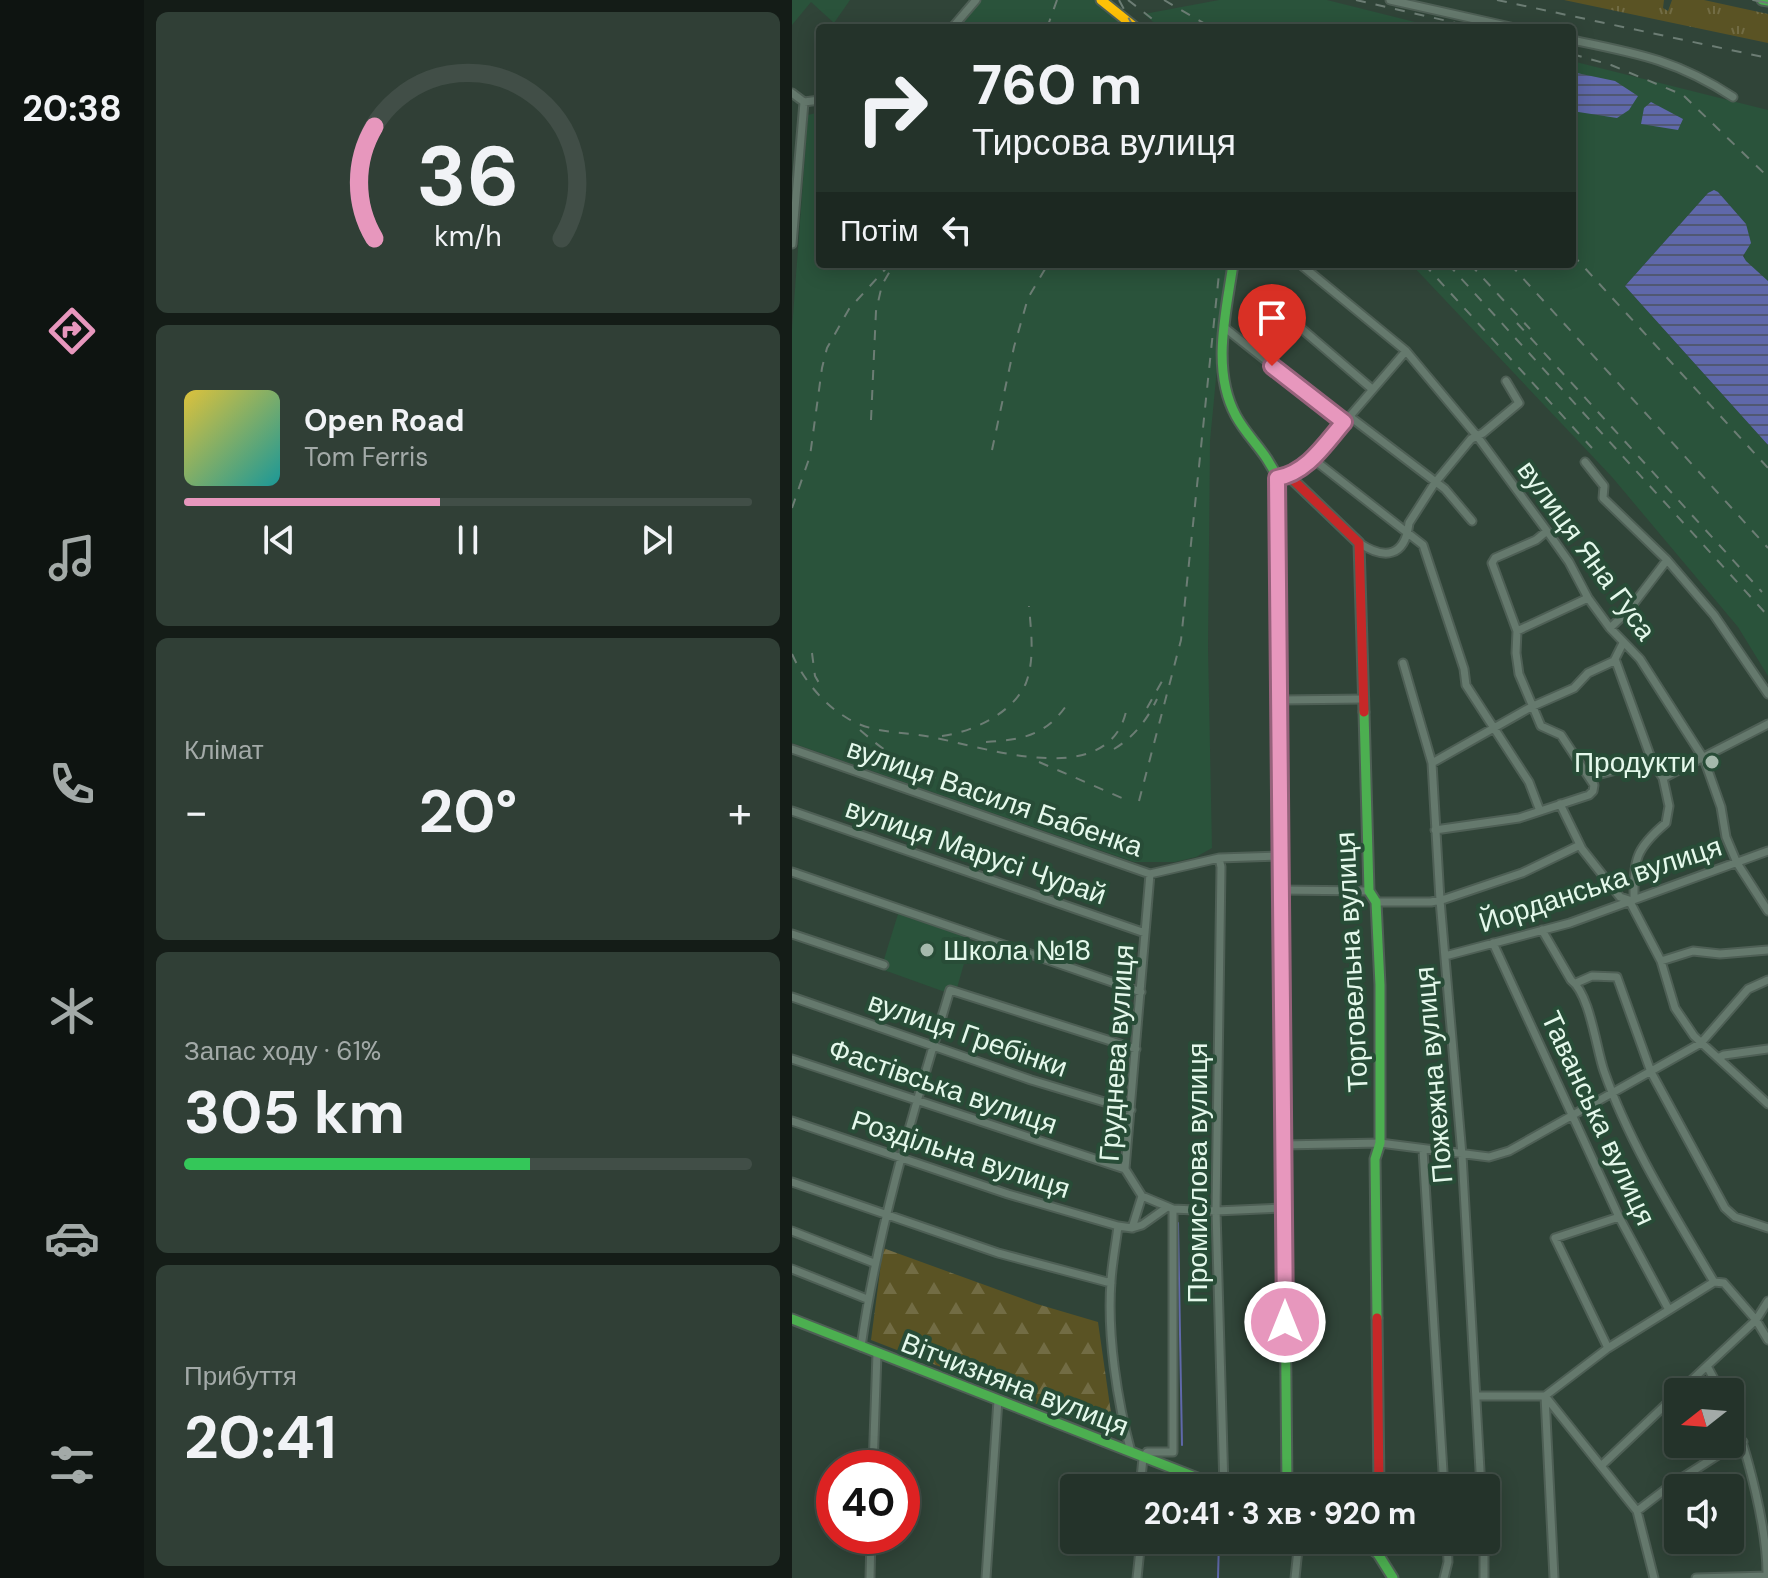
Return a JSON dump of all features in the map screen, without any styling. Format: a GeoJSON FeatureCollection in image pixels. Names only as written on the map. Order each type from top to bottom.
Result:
{"type":"FeatureCollection","features":[{"type":"Feature","properties":{"kind":"street"},"geometry":{"type":"LineString","coordinates":[[955,24],[976,0]]}},
{"type":"Feature","properties":{"kind":"street"},"geometry":{"type":"LineString","coordinates":[[1101,0],[1131,24]]}},
{"type":"Feature","properties":{"kind":"street"},"geometry":{"type":"LineString","coordinates":[[1390,0],[1497,24]]}},
{"type":"Feature","properties":{"kind":"street"},"geometry":{"type":"LineString","coordinates":[[1762,0],[1768,1]]}},
{"type":"Feature","properties":{"kind":"street"},"geometry":{"type":"LineString","coordinates":[[1576,41],[1653,57],[1702,76],[1733,97]]}},
{"type":"Feature","properties":{"kind":"street"},"geometry":{"type":"LineString","coordinates":[[792,93],[804,102],[816,100]]}},
{"type":"Feature","properties":{"kind":"street"},"geometry":{"type":"LineString","coordinates":[[792,244],[804,102]]}},
{"type":"Feature","properties":{"kind":"street"},"geometry":{"type":"LineString","coordinates":[[1232,268],[1222,365],[1226,390],[1235,414],[1277,478],[1287,1474]]}},
{"type":"Feature","properties":{"kind":"street","name":"вулиця Яна Гуса"},"geometry":{"type":"LineString","coordinates":[[1305,268],[1406,351],[1477,436],[1547,531],[1610,628],[1640,659],[1704,759],[1721,807],[1726,837],[1737,863],[1768,911]]}},
{"type":"Feature","properties":{"kind":"street"},"geometry":{"type":"LineString","coordinates":[[1282,312],[1372,389]]}},
{"type":"Feature","properties":{"kind":"street"},"geometry":{"type":"LineString","coordinates":[[1225,328],[1434,484],[1445,489],[1472,521]]}},
{"type":"Feature","properties":{"kind":"street"},"geometry":{"type":"LineString","coordinates":[[1277,478],[1289,476],[1313,459],[1406,351]]}},
{"type":"Feature","properties":{"kind":"street"},"geometry":{"type":"LineString","coordinates":[[1289,476],[1359,543],[1374,553],[1387,555],[1399,548],[1409,523],[1434,484],[1471,439],[1519,403],[1506,381]]}},
{"type":"Feature","properties":{"kind":"street"},"geometry":{"type":"LineString","coordinates":[[1313,459],[1423,545],[1464,669],[1466,685],[1529,782],[1540,811]]}},
{"type":"Feature","properties":{"kind":"street"},"geometry":{"type":"LineString","coordinates":[[1585,462],[1604,486],[1603,498],[1667,560],[1714,615],[1768,694]]}},
{"type":"Feature","properties":{"kind":"street"},"geometry":{"type":"LineString","coordinates":[[1435,830],[1519,818],[1591,793],[1594,785],[1561,735],[1541,726],[1531,707],[1519,674],[1517,631],[1492,561],[1536,540],[1547,531]]}},
{"type":"Feature","properties":{"kind":"street","name":"Торговельна вулиця"},"geometry":{"type":"LineString","coordinates":[[1359,543],[1369,891],[1376,902],[1380,985],[1380,1143],[1375,1159],[1379,1474]]}},
{"type":"Feature","properties":{"kind":"street"},"geometry":{"type":"LineString","coordinates":[[1610,628],[1628,611],[1667,560]]}},
{"type":"Feature","properties":{"kind":"street"},"geometry":{"type":"LineString","coordinates":[[1517,631],[1588,598]]}},
{"type":"Feature","properties":{"kind":"street"},"geometry":{"type":"LineString","coordinates":[[1432,763],[1531,707],[1574,688],[1588,673],[1615,659],[1623,643]]}},
{"type":"Feature","properties":{"kind":"street"},"geometry":{"type":"LineString","coordinates":[[1615,659],[1652,761],[1663,778],[1669,806],[1666,823],[1646,840],[1640,851],[1634,867],[1631,899],[1661,961],[1675,1008],[1701,1043],[1768,1104]]}},
{"type":"Feature","properties":{"kind":"street","name":"Пожежна вулиця"},"geometry":{"type":"LineString","coordinates":[[1403,663],[1432,763],[1440,900],[1462,1155],[1480,1474]]}},
{"type":"Feature","properties":{"kind":"street"},"geometry":{"type":"LineString","coordinates":[[1281,700],[1364,699]]}},
{"type":"Feature","properties":{"kind":"street"},"geometry":{"type":"LineString","coordinates":[[1663,778],[1768,724]]}},
{"type":"Feature","properties":{"kind":"street","name":"вулиця Василя Бабенка"},"geometry":{"type":"LineString","coordinates":[[792,749],[1150,874],[1219,858],[1280,856]]}},
{"type":"Feature","properties":{"kind":"street"},"geometry":{"type":"LineString","coordinates":[[1589,777],[1652,761]]}},
{"type":"Feature","properties":{"kind":"street"},"geometry":{"type":"LineString","coordinates":[[1560,804],[1580,845],[1620,897],[1631,899]]}},
{"type":"Feature","properties":{"kind":"street","name":"вулиця Марусі Чурай"},"geometry":{"type":"LineString","coordinates":[[792,811],[1145,933]]}},
{"type":"Feature","properties":{"kind":"street"},"geometry":{"type":"LineString","coordinates":[[1376,902],[1440,900],[1522,873],[1580,845]]}},
{"type":"Feature","properties":{"kind":"street","name":"Йорданська вулиця"},"geometry":{"type":"LineString","coordinates":[[1445,956],[1570,923],[1768,851]]}},
{"type":"Feature","properties":{"kind":"street","name":"Промислова вулиця"},"geometry":{"type":"LineString","coordinates":[[1219,858],[1216,1211],[1223,1474]]}},
{"type":"Feature","properties":{"kind":"street"},"geometry":{"type":"LineString","coordinates":[[792,872],[1141,992]]}},
{"type":"Feature","properties":{"kind":"street","name":"Груднева вулиця"},"geometry":{"type":"LineString","coordinates":[[1132,1228],[1142,1196],[1125,1169],[1150,874]]}},
{"type":"Feature","properties":{"kind":"street"},"geometry":{"type":"LineString","coordinates":[[1280,890],[1369,891]]}},
{"type":"Feature","properties":{"kind":"street"},"geometry":{"type":"LineString","coordinates":[[1542,930],[1571,980],[1576,983],[1613,1094],[1659,1189],[1714,1282]]}},
{"type":"Feature","properties":{"kind":"street"},"geometry":{"type":"LineString","coordinates":[[792,934],[884,965]]}},
{"type":"Feature","properties":{"kind":"street","name":"Таванська вулиця"},"geometry":{"type":"LineString","coordinates":[[1493,943],[1619,1217],[1669,1310]]}},
{"type":"Feature","properties":{"kind":"street"},"geometry":{"type":"LineString","coordinates":[[1661,961],[1693,951],[1720,954],[1768,950]]}},
{"type":"Feature","properties":{"kind":"street"},"geometry":{"type":"LineString","coordinates":[[1576,983],[1592,976],[1617,977],[1651,1072],[1725,1208],[1735,1217],[1768,1228]]}},
{"type":"Feature","properties":{"kind":"street"},"geometry":{"type":"LineString","coordinates":[[1283,1145],[1380,1143],[1489,1157],[1509,1151],[1701,1043],[1748,989],[1768,980]]}},
{"type":"Feature","properties":{"kind":"street"},"geometry":{"type":"LineString","coordinates":[[861,1347],[874,1263],[950,990],[1136,1049]]}},
{"type":"Feature","properties":{"kind":"street","name":"вулиця Гребінки"},"geometry":{"type":"LineString","coordinates":[[792,997],[1131,1110]]}},
{"type":"Feature","properties":{"kind":"street"},"geometry":{"type":"LineString","coordinates":[[1718,1058],[1768,1049]]}},
{"type":"Feature","properties":{"kind":"street","name":"Фастівська вулиця"},"geometry":{"type":"LineString","coordinates":[[792,1059],[1125,1169]]}},
{"type":"Feature","properties":{"kind":"street","name":"Роздільна вулиця"},"geometry":{"type":"LineString","coordinates":[[792,1121],[1008,1194],[1118,1226]]}},
{"type":"Feature","properties":{"kind":"street"},"geometry":{"type":"LineString","coordinates":[[1423,1150],[1443,1474]]}},
{"type":"Feature","properties":{"kind":"street"},"geometry":{"type":"LineString","coordinates":[[792,1182],[998,1253],[1111,1283]]}},
{"type":"Feature","properties":{"kind":"street"},"geometry":{"type":"LineString","coordinates":[[1142,1196],[1170,1208],[1216,1211],[1284,1208]]}},
{"type":"Feature","properties":{"kind":"street"},"geometry":{"type":"LineString","coordinates":[[1131,1452],[1121,1416],[1114,1363],[1111,1283],[1118,1226],[1132,1228],[1142,1225],[1170,1208]]}},
{"type":"Feature","properties":{"kind":"street"},"geometry":{"type":"LineString","coordinates":[[1141,1474],[1147,1452],[1173,1452],[1170,1208]]}},
{"type":"Feature","properties":{"kind":"street"},"geometry":{"type":"LineString","coordinates":[[1608,1348],[1555,1238],[1619,1217]]}},
{"type":"Feature","properties":{"kind":"street"},"geometry":{"type":"LineString","coordinates":[[792,1231],[874,1263]]}},
{"type":"Feature","properties":{"kind":"street"},"geometry":{"type":"LineString","coordinates":[[792,1269],[867,1299]]}},
{"type":"Feature","properties":{"kind":"street"},"geometry":{"type":"LineString","coordinates":[[1476,1396],[1545,1396],[1608,1348],[1714,1282],[1724,1283],[1756,1320],[1768,1340]]}},
{"type":"Feature","properties":{"kind":"street"},"geometry":{"type":"LineString","coordinates":[[1694,1378],[1756,1320],[1768,1301]]}},
{"type":"Feature","properties":{"kind":"street","name":"Вітчизняна вулиця"},"geometry":{"type":"LineString","coordinates":[[792,1319],[1186,1474]]}},
{"type":"Feature","properties":{"kind":"street"},"geometry":{"type":"LineString","coordinates":[[874,1450],[877,1353]]}},
{"type":"Feature","properties":{"kind":"street"},"geometry":{"type":"LineString","coordinates":[[1707,1366],[1713,1378]]}},
{"type":"Feature","properties":{"kind":"street"},"geometry":{"type":"LineString","coordinates":[[1545,1396],[1637,1511],[1654,1578]]}},
{"type":"Feature","properties":{"kind":"street"},"geometry":{"type":"LineString","coordinates":[[1545,1396],[1554,1578]]}},
{"type":"Feature","properties":{"kind":"street"},"geometry":{"type":"LineString","coordinates":[[986,1578],[998,1400]]}},
{"type":"Feature","properties":{"kind":"street"},"geometry":{"type":"LineString","coordinates":[[1602,1465],[1664,1405]]}},
{"type":"Feature","properties":{"kind":"street"},"geometry":{"type":"LineString","coordinates":[[1696,1578],[1767,1577],[1767,1550],[1744,1446]]}},
{"type":"Feature","properties":{"kind":"street"},"geometry":{"type":"LineString","coordinates":[[1637,1511],[1713,1458]]}},
{"type":"Feature","properties":{"kind":"street"},"geometry":{"type":"LineString","coordinates":[[870,1578],[871,1554]]}},
{"type":"Feature","properties":{"kind":"street"},"geometry":{"type":"LineString","coordinates":[[1137,1578],[1140,1554]]}},
{"type":"Feature","properties":{"kind":"street"},"geometry":{"type":"LineString","coordinates":[[1295,1578],[1298,1554]]}},
{"type":"Feature","properties":{"kind":"street"},"geometry":{"type":"LineString","coordinates":[[1378,1554],[1393,1578]]}},
{"type":"Feature","properties":{"kind":"street"},"geometry":{"type":"LineString","coordinates":[[1444,1578],[1448,1554]]}},
{"type":"Feature","properties":{"kind":"street"},"geometry":{"type":"LineString","coordinates":[[1484,1554],[1484,1578]]}},
{"type":"Feature","properties":{"kind":"shaded area"},"geometry":{"type":"Polygon","coordinates":[[[792,0],[850,0],[834,23],[811,2],[792,25],[792,0]]]}},
{"type":"Feature","properties":{"kind":"shaded area"},"geometry":{"type":"Polygon","coordinates":[[[982,0],[1094,0],[1122,24],[962,24],[982,0]]]}},
{"type":"Feature","properties":{"kind":"shaded area"},"geometry":{"type":"Polygon","coordinates":[[[1219,0],[1327,0],[1423,24],[1155,24],[1144,14],[1219,0]]]}},
{"type":"Feature","properties":{"kind":"shaded area"},"geometry":{"type":"Polygon","coordinates":[[[1576,62],[1768,110],[1768,281],[1745,261],[1744,252],[1748,248],[1746,224],[1718,192],[1708,193],[1625,286],[1768,445],[1768,676],[1738,627],[1612,477],[1415,268],[1576,268],[1576,62]]]}},
{"type":"Feature","properties":{"kind":"shaded area"},"geometry":{"type":"Polygon","coordinates":[[[816,113],[816,268],[1227,268],[1210,441],[1208,648],[1212,848],[1196,857],[1175,862],[1134,862],[792,743],[792,329],[808,115],[816,113]]]}},
{"type":"Feature","properties":{"kind":"shaded area","name":"Школа №18"},"geometry":{"type":"Polygon","coordinates":[[[898,914],[971,939],[957,988],[948,985],[945,992],[881,969],[898,914]]]}},
{"type":"Feature","properties":{"kind":"green space"},"geometry":{"type":"Polygon","coordinates":[[[1564,0],[1664,0],[1663,8],[1668,11],[1672,0],[1704,0],[1768,14],[1768,43],[1564,0]]]}},
{"type":"Feature","properties":{"kind":"green space"},"geometry":{"type":"Polygon","coordinates":[[[883,1248],[1037,1304],[1098,1322],[1114,1434],[871,1340],[883,1248]]]}},
{"type":"Feature","properties":{"kind":"water"},"geometry":{"type":"Polygon","coordinates":[[[1576,73],[1615,81],[1638,96],[1629,110],[1617,118],[1576,112],[1576,73]]]}},
{"type":"Feature","properties":{"kind":"water"},"geometry":{"type":"Polygon","coordinates":[[[1651,102],[1683,119],[1678,130],[1641,124],[1644,108],[1651,102]]]}},
{"type":"Feature","properties":{"kind":"water"},"geometry":{"type":"Polygon","coordinates":[[[1714,190],[1746,224],[1751,243],[1743,256],[1768,281],[1768,445],[1625,286],[1714,190]]]}},
{"type":"Feature","properties":{"kind":"waterway"},"geometry":{"type":"LineString","coordinates":[[1178,1223],[1182,1445]]}},
{"type":"Feature","properties":{"kind":"waterway"},"geometry":{"type":"LineString","coordinates":[[1218,1578],[1219,1554]]}},
{"type":"Feature","properties":{"kind":"tram line"},"geometry":{"type":"LineString","coordinates":[[1753,0],[1768,3]]}},
{"type":"Feature","properties":{"kind":"railway"},"geometry":{"type":"LineString","coordinates":[[1048,24],[1057,0]]}},
{"type":"Feature","properties":{"kind":"railway"},"geometry":{"type":"LineString","coordinates":[[1119,0],[1132,24]]}},
{"type":"Feature","properties":{"kind":"railway"},"geometry":{"type":"LineString","coordinates":[[1128,0],[1159,24]]}},
{"type":"Feature","properties":{"kind":"railway"},"geometry":{"type":"LineString","coordinates":[[1164,0],[1205,24]]}},
{"type":"Feature","properties":{"kind":"railway"},"geometry":{"type":"LineString","coordinates":[[1356,0],[1461,24]]}},
{"type":"Feature","properties":{"kind":"railway"},"geometry":{"type":"LineString","coordinates":[[1497,0],[1768,58]]}},
{"type":"Feature","properties":{"kind":"railway"},"geometry":{"type":"LineString","coordinates":[[1576,55],[1611,65],[1683,95],[1768,177]]}},
{"type":"Feature","properties":{"kind":"railway"},"geometry":{"type":"LineString","coordinates":[[1576,258],[1768,468]]}},
{"type":"Feature","properties":{"kind":"railway"},"geometry":{"type":"LineString","coordinates":[[792,508],[810,456],[827,348],[849,309],[886,268]]}},
{"type":"Feature","properties":{"kind":"railway"},"geometry":{"type":"LineString","coordinates":[[992,450],[1028,298],[1046,268]]}},
{"type":"Feature","properties":{"kind":"railway"},"geometry":{"type":"LineString","coordinates":[[1139,801],[1181,640],[1220,268]]}},
{"type":"Feature","properties":{"kind":"railway"},"geometry":{"type":"LineString","coordinates":[[1428,268],[1592,448]]}},
{"type":"Feature","properties":{"kind":"railway"},"geometry":{"type":"LineString","coordinates":[[1452,268],[1768,616]]}},
{"type":"Feature","properties":{"kind":"railway"},"geometry":{"type":"LineString","coordinates":[[1474,268],[1530,329]]}},
{"type":"Feature","properties":{"kind":"railway"},"geometry":{"type":"LineString","coordinates":[[1514,268],[1768,548]]}},
{"type":"Feature","properties":{"kind":"railway"},"geometry":{"type":"LineString","coordinates":[[871,420],[876,311],[882,285],[890,271]]}},
{"type":"Feature","properties":{"kind":"railway"},"geometry":{"type":"LineString","coordinates":[[1517,323],[1762,592]]}},
{"type":"Feature","properties":{"kind":"railway"},"geometry":{"type":"LineString","coordinates":[[942,736],[991,719],[1020,694],[1031,664],[1029,606]]}},
{"type":"Feature","properties":{"kind":"railway"},"geometry":{"type":"LineString","coordinates":[[812,653],[815,676],[822,688]]}},
{"type":"Feature","properties":{"kind":"railway"},"geometry":{"type":"LineString","coordinates":[[792,654],[808,682],[822,698],[857,723],[879,730],[1017,755],[1074,757],[1099,749],[1117,733],[1127,707]]}},
{"type":"Feature","properties":{"kind":"railway"},"geometry":{"type":"LineString","coordinates":[[1147,708],[1165,676]]}},
{"type":"Feature","properties":{"kind":"railway"},"geometry":{"type":"LineString","coordinates":[[1114,749],[1139,727],[1157,699]]}},
{"type":"Feature","properties":{"kind":"railway"},"geometry":{"type":"LineString","coordinates":[[986,742],[1033,734],[1052,722],[1068,703]]}},
{"type":"Feature","properties":{"kind":"railway"},"geometry":{"type":"LineString","coordinates":[[860,730],[909,765],[965,788]]}},
{"type":"Feature","properties":{"kind":"railway"},"geometry":{"type":"LineString","coordinates":[[1039,762],[1122,798]]}},
{"type":"Feature","properties":{"kind":"traffic: fast"},"geometry":{"type":"LineString","coordinates":[[1762,0],[1768,1]]}},
{"type":"Feature","properties":{"kind":"traffic: fast"},"geometry":{"type":"LineString","coordinates":[[1232,268],[1222,341],[1224,380],[1236,416],[1277,478],[1282,957]]}},
{"type":"Feature","properties":{"kind":"traffic: fast"},"geometry":{"type":"LineString","coordinates":[[1364,712],[1369,891],[1376,902],[1380,985],[1380,1143],[1375,1159],[1377,1318]]}},
{"type":"Feature","properties":{"kind":"traffic: fast"},"geometry":{"type":"LineString","coordinates":[[1285,1282],[1287,1474]]}},
{"type":"Feature","properties":{"kind":"traffic: fast"},"geometry":{"type":"LineString","coordinates":[[792,1319],[1187,1474]]}},
{"type":"Feature","properties":{"kind":"traffic: fast"},"geometry":{"type":"LineString","coordinates":[[1378,1554],[1393,1578]]}},
{"type":"Feature","properties":{"kind":"traffic: slow"},"geometry":{"type":"LineString","coordinates":[[1101,0],[1131,24]]}},
{"type":"Feature","properties":{"kind":"traffic: slow"},"geometry":{"type":"LineString","coordinates":[[1282,957],[1285,1282]]}},
{"type":"Feature","properties":{"kind":"traffic: jam"},"geometry":{"type":"LineString","coordinates":[[1277,478],[1289,476],[1359,543],[1364,712]]}},
{"type":"Feature","properties":{"kind":"traffic: jam"},"geometry":{"type":"LineString","coordinates":[[1377,1318],[1379,1474]]}},
{"type":"Feature","properties":{"kind":"place","name":"Продукти"},"geometry":{"type":"Point","coordinates":[1712,762]}},
{"type":"Feature","properties":{"kind":"place","name":"Школа №18"},"geometry":{"type":"Point","coordinates":[927,950]}},
{"type":"Feature","properties":{"kind":"route"},"geometry":{"type":"LineString","coordinates":[[1272,366],[1344,422],[1313,459],[1289,476],[1277,478],[1285,1322]]}}]}
